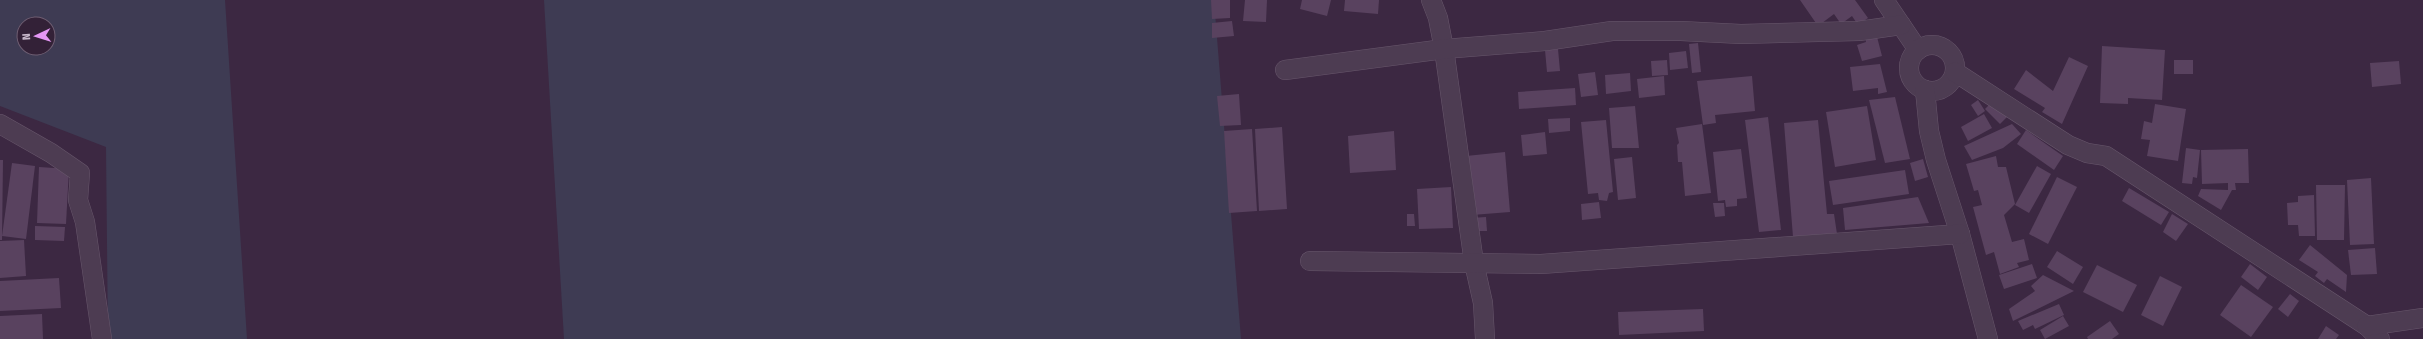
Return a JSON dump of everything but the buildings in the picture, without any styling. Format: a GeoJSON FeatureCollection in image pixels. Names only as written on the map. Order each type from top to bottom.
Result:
{"type":"FeatureCollection","features":[{"type":"Feature","properties":{"kind":"street"},"geometry":{"type":"LineString","coordinates":[[1431,0],[1438,18],[1444,49],[1474,263],[1483,303],[1485,339]]}},
{"type":"Feature","properties":{"kind":"street"},"geometry":{"type":"LineString","coordinates":[[1884,0],[1918,50]]}},
{"type":"Feature","properties":{"kind":"street"},"geometry":{"type":"LineString","coordinates":[[1285,70],[1444,49],[1546,41],[1612,31],[1749,34],[1859,30],[1901,25]]}},
{"type":"Feature","properties":{"kind":"street"},"geometry":{"type":"LineString","coordinates":[[1933,44],[1948,50],[1955,64],[1955,72],[1947,86],[1940,90],[1926,90],[1918,86],[1910,72],[1913,56],[1918,50],[1933,44]]}},
{"type":"Feature","properties":{"kind":"street"},"geometry":{"type":"LineString","coordinates":[[1955,72],[2068,145],[2087,152],[2106,156],[2374,332],[2423,318]]}},
{"type":"Feature","properties":{"kind":"street"},"geometry":{"type":"LineString","coordinates":[[1926,90],[1929,131],[1960,234],[1988,339]]}},
{"type":"Feature","properties":{"kind":"street"},"geometry":{"type":"LineString","coordinates":[[0,124],[51,152],[80,173],[78,200],[85,222],[102,339]]}},
{"type":"Feature","properties":{"kind":"street"},"geometry":{"type":"LineString","coordinates":[[1310,261],[1541,264],[1960,234]]}},
{"type":"Feature","properties":{"kind":"shaded area"},"geometry":{"type":"Polygon","coordinates":[[[0,0],[225,0],[247,339],[108,339],[106,147],[0,106],[0,0]]]}},
{"type":"Feature","properties":{"kind":"shaded area"},"geometry":{"type":"Polygon","coordinates":[[[544,0],[1214,0],[1241,339],[564,339],[544,0]]]}}]}
